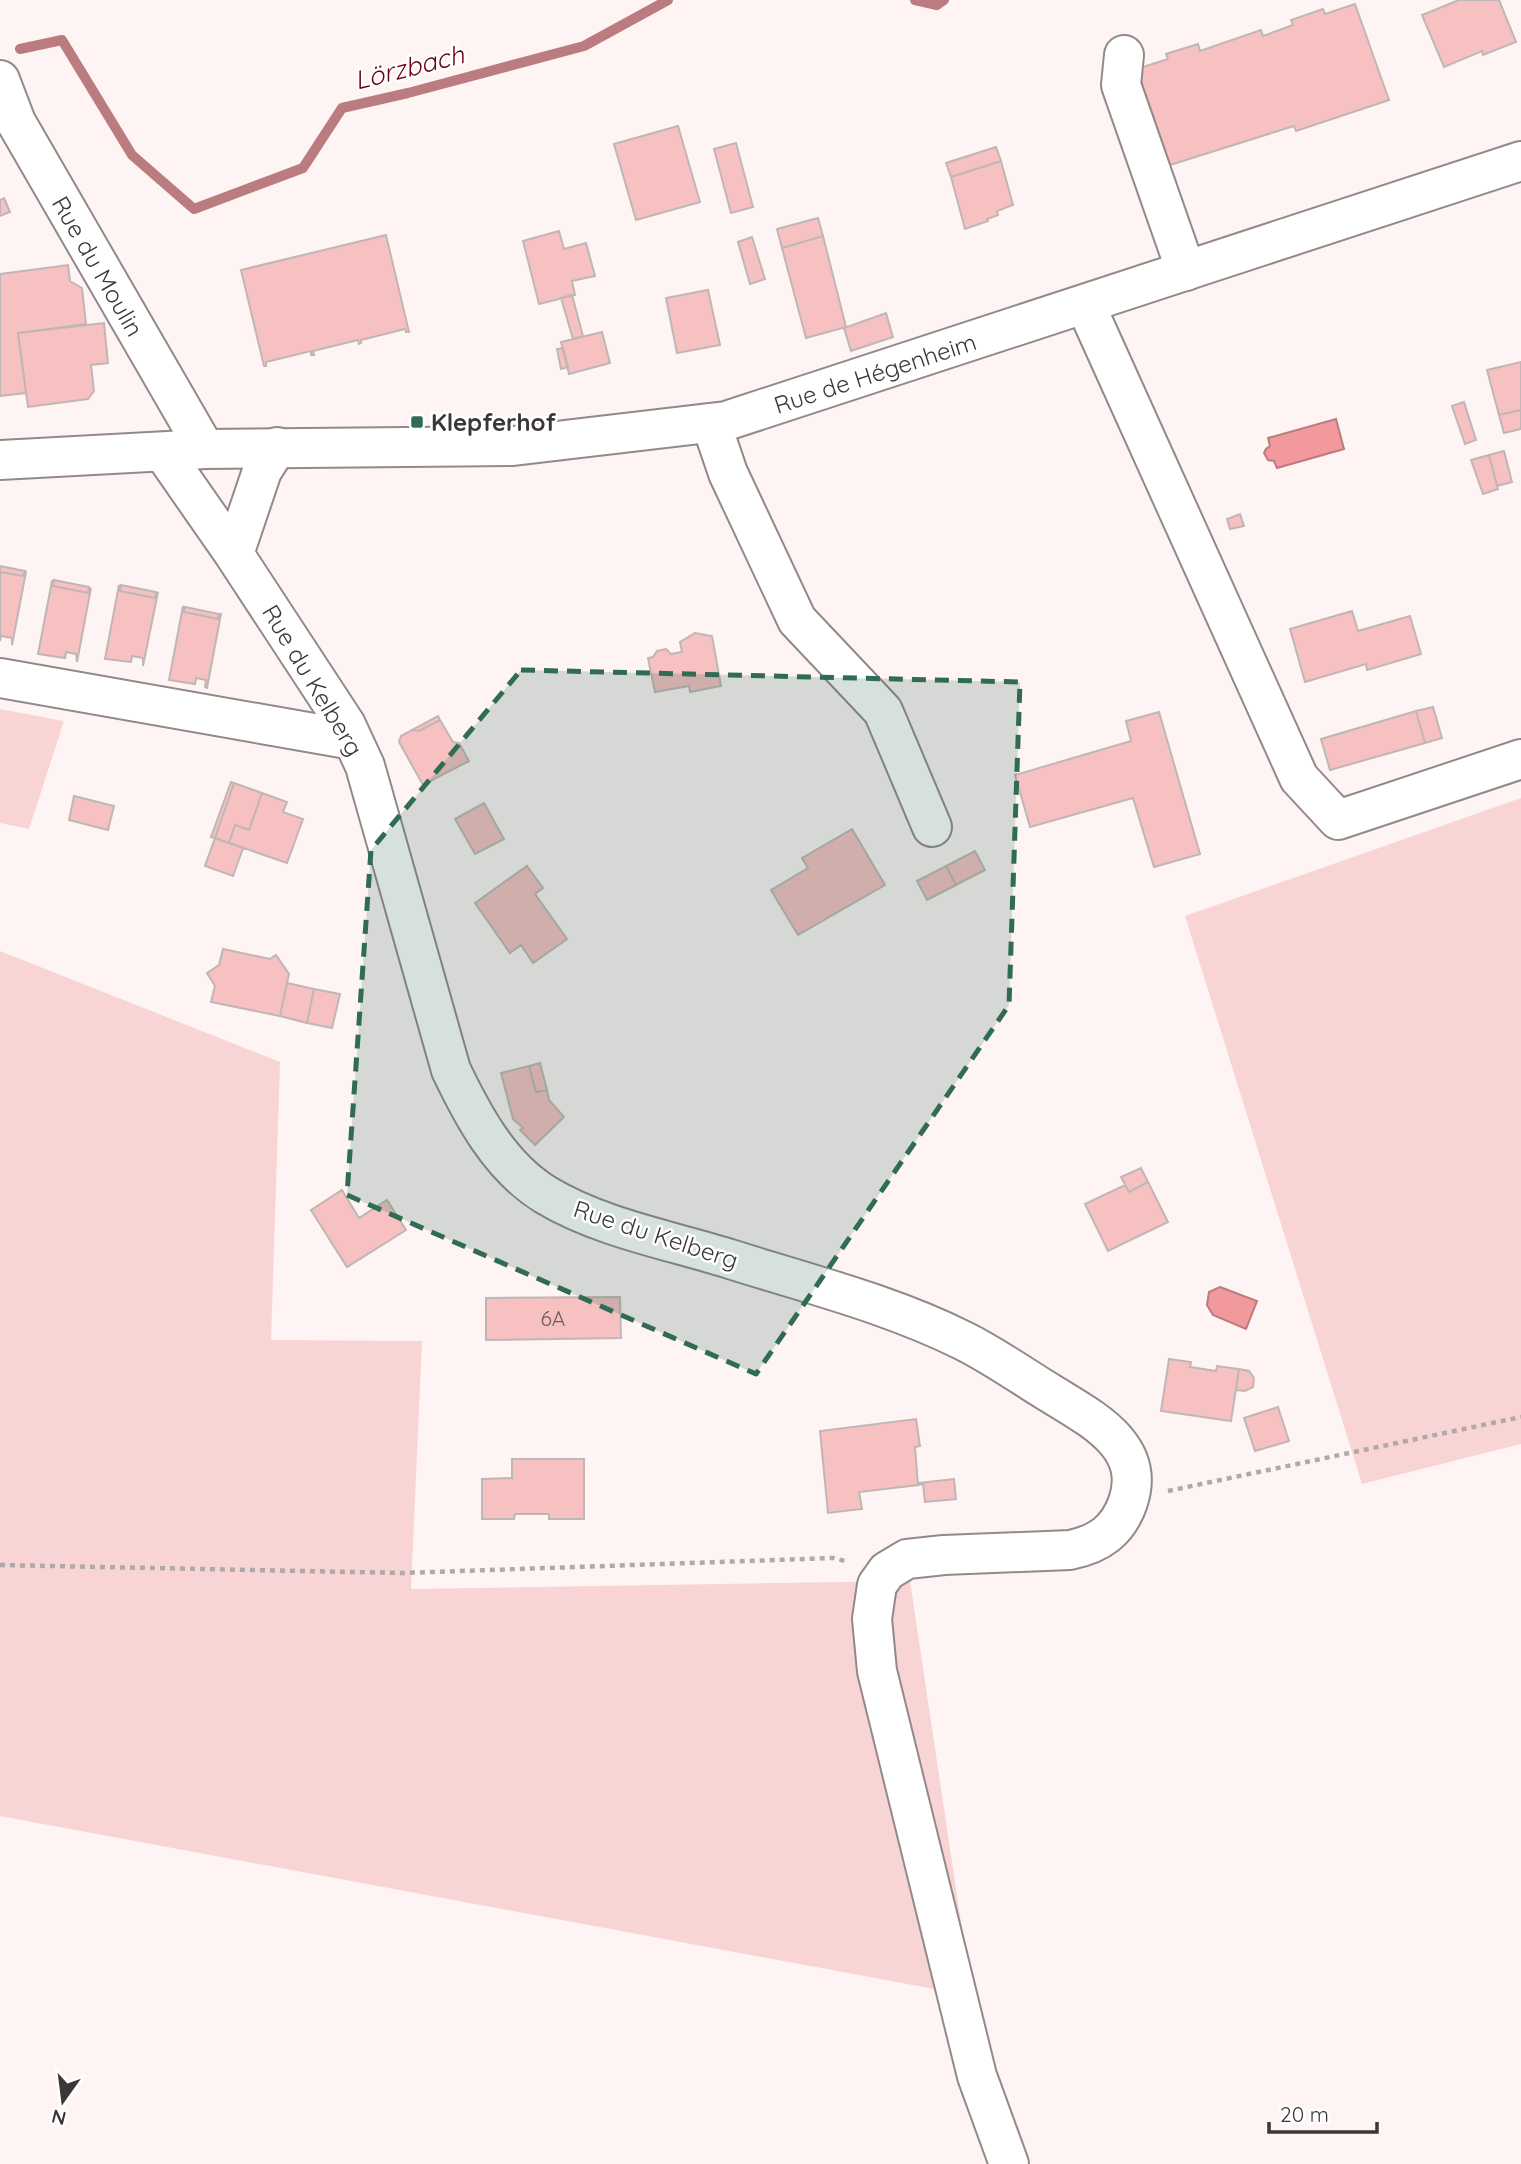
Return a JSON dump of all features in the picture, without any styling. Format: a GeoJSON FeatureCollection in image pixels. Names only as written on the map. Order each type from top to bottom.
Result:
{"type":"FeatureCollection","features":[{"type":"Feature","properties":{"kind":"street"},"geometry":{"type":"LineString","coordinates":[[1124,55],[1121,85],[1185,271]]}},
{"type":"Feature","properties":{"kind":"street","name":"Rue du Moulin"},"geometry":{"type":"LineString","coordinates":[[0,80],[16,122],[205,449]]}},
{"type":"Feature","properties":{"kind":"street","name":"Rue de Hégenheim"},"geometry":{"type":"LineString","coordinates":[[0,460],[277,447],[513,446],[726,421],[1521,161]]}},
{"type":"Feature","properties":{"kind":"street"},"geometry":{"type":"LineString","coordinates":[[1085,304],[1299,778],[1338,820],[1521,759]]}},
{"type":"Feature","properties":{"kind":"street"},"geometry":{"type":"LineString","coordinates":[[711,423],[728,473],[797,620],[883,711],[932,827]]}},
{"type":"Feature","properties":{"kind":"street"},"geometry":{"type":"LineString","coordinates":[[234,554],[262,471],[277,447]]}},
{"type":"Feature","properties":{"kind":"street","name":"Rue du Kelberg"},"geometry":{"type":"LineString","coordinates":[[163,452],[234,554],[346,725],[365,766],[451,1070],[471,1113],[498,1151],[520,1174],[544,1194],[611,1223],[888,1308],[966,1342],[1099,1425],[1123,1447],[1133,1476],[1129,1499],[1123,1516],[1091,1546],[1070,1550],[907,1559],[887,1571]]}},
{"type":"Feature","properties":{"kind":"street"},"geometry":{"type":"LineString","coordinates":[[0,678],[353,740]]}},
{"type":"Feature","properties":{"kind":"street"},"geometry":{"type":"LineString","coordinates":[[887,1571],[877,1586],[872,1619],[877,1671],[977,2076],[1009,2164]]}},
{"type":"Feature","properties":{"kind":"path"},"geometry":{"type":"LineString","coordinates":[[1129,1499],[1521,1417]]}},
{"type":"Feature","properties":{"kind":"path"},"geometry":{"type":"LineString","coordinates":[[0,1565],[404,1573],[833,1558],[887,1571]]}},
{"type":"Feature","properties":{"kind":"highlighted area"},"geometry":{"type":"Polygon","coordinates":[[[521,670],[1020,682],[1009,1005],[756,1374],[347,1195],[371,850],[521,670]]]}},
{"type":"Feature","properties":{"kind":"shaded area"},"geometry":{"type":"Polygon","coordinates":[[[1336,419],[1344,449],[1277,468],[1274,461],[1268,460],[1264,453],[1270,446],[1268,438],[1336,419]]]}},
{"type":"Feature","properties":{"kind":"shaded area"},"geometry":{"type":"Polygon","coordinates":[[[0,709],[64,721],[29,829],[0,823],[0,709]]]}},
{"type":"Feature","properties":{"kind":"shaded area"},"geometry":{"type":"Polygon","coordinates":[[[1521,798],[1521,1444],[1362,1484],[1185,916],[1521,798]]]}},
{"type":"Feature","properties":{"kind":"shaded area"},"geometry":{"type":"Polygon","coordinates":[[[0,951],[280,1062],[271,1340],[422,1341],[411,1589],[910,1581],[972,1996],[0,1816],[0,951]]]}},
{"type":"Feature","properties":{"kind":"shaded area"},"geometry":{"type":"Polygon","coordinates":[[[1220,1287],[1257,1301],[1246,1329],[1213,1315],[1207,1305],[1209,1292],[1220,1287]]]}},
{"type":"Feature","properties":{"kind":"building"},"geometry":{"type":"Polygon","coordinates":[[[1459,0],[1499,0],[1516,42],[1483,55],[1482,51],[1444,67],[1422,15],[1459,0]]]}},
{"type":"Feature","properties":{"kind":"building"},"geometry":{"type":"Polygon","coordinates":[[[1355,4],[1389,100],[1296,131],[1294,126],[1170,165],[1137,69],[1168,59],[1166,54],[1198,44],[1200,51],[1261,30],[1263,36],[1293,25],[1291,20],[1323,9],[1325,14],[1355,4]]]}},
{"type":"Feature","properties":{"kind":"building"},"geometry":{"type":"Polygon","coordinates":[[[678,126],[700,202],[636,220],[614,144],[678,126]]]}},
{"type":"Feature","properties":{"kind":"building"},"geometry":{"type":"Polygon","coordinates":[[[736,143],[753,207],[731,213],[714,149],[736,143]]]}},
{"type":"Feature","properties":{"kind":"building"},"geometry":{"type":"Polygon","coordinates":[[[996,147],[1001,161],[951,177],[946,163],[996,147]]]}},
{"type":"Feature","properties":{"kind":"building"},"geometry":{"type":"Polygon","coordinates":[[[1001,161],[1013,205],[997,211],[998,215],[987,219],[988,221],[965,229],[951,177],[1001,161]]]}},
{"type":"Feature","properties":{"kind":"building"},"geometry":{"type":"Polygon","coordinates":[[[4,198],[10,212],[0,216],[0,200],[4,198]]]}},
{"type":"Feature","properties":{"kind":"building"},"geometry":{"type":"Polygon","coordinates":[[[818,218],[823,236],[782,248],[777,229],[818,218]]]}},
{"type":"Feature","properties":{"kind":"building"},"geometry":{"type":"Polygon","coordinates":[[[559,231],[564,249],[586,243],[595,276],[572,281],[575,295],[539,304],[523,241],[559,231]]]}},
{"type":"Feature","properties":{"kind":"building"},"geometry":{"type":"Polygon","coordinates":[[[386,235],[409,332],[405,329],[361,340],[359,344],[358,340],[313,351],[314,355],[311,355],[311,351],[266,362],[264,366],[241,270],[386,235]]]}},
{"type":"Feature","properties":{"kind":"building"},"geometry":{"type":"Polygon","coordinates":[[[823,236],[846,327],[806,338],[782,248],[823,236]]]}},
{"type":"Feature","properties":{"kind":"building"},"geometry":{"type":"Polygon","coordinates":[[[752,237],[765,279],[750,284],[738,242],[752,237]]]}},
{"type":"Feature","properties":{"kind":"building"},"geometry":{"type":"Polygon","coordinates":[[[68,265],[70,281],[82,288],[86,324],[18,333],[26,393],[0,396],[0,274],[68,265]]]}},
{"type":"Feature","properties":{"kind":"building"},"geometry":{"type":"Polygon","coordinates":[[[708,290],[720,345],[677,353],[666,298],[708,290]]]}},
{"type":"Feature","properties":{"kind":"building"},"geometry":{"type":"Polygon","coordinates":[[[572,295],[583,336],[573,339],[561,298],[572,295]]]}},
{"type":"Feature","properties":{"kind":"building"},"geometry":{"type":"Polygon","coordinates":[[[886,313],[893,337],[851,351],[844,328],[886,313]]]}},
{"type":"Feature","properties":{"kind":"building"},"geometry":{"type":"Polygon","coordinates":[[[104,323],[108,363],[91,365],[94,391],[88,399],[28,407],[18,333],[104,323]]]}},
{"type":"Feature","properties":{"kind":"building"},"geometry":{"type":"Polygon","coordinates":[[[602,332],[610,363],[569,374],[561,342],[602,332]]]}},
{"type":"Feature","properties":{"kind":"building"},"geometry":{"type":"Polygon","coordinates":[[[563,348],[568,367],[561,369],[557,349],[563,348]]]}},
{"type":"Feature","properties":{"kind":"building"},"geometry":{"type":"Polygon","coordinates":[[[1521,362],[1521,410],[1499,415],[1487,370],[1521,362]]]}},
{"type":"Feature","properties":{"kind":"building"},"geometry":{"type":"Polygon","coordinates":[[[1464,402],[1476,440],[1465,444],[1452,406],[1464,402]]]}},
{"type":"Feature","properties":{"kind":"building"},"geometry":{"type":"Polygon","coordinates":[[[1521,410],[1521,429],[1504,433],[1499,415],[1521,410]]]}},
{"type":"Feature","properties":{"kind":"building"},"geometry":{"type":"Polygon","coordinates":[[[1504,451],[1512,482],[1497,486],[1489,455],[1504,451]]]}},
{"type":"Feature","properties":{"kind":"building"},"geometry":{"type":"Polygon","coordinates":[[[1489,455],[1498,489],[1483,494],[1471,460],[1489,455]]]}},
{"type":"Feature","properties":{"kind":"building"},"geometry":{"type":"Polygon","coordinates":[[[1240,514],[1244,526],[1230,529],[1227,519],[1240,514]]]}},
{"type":"Feature","properties":{"kind":"building"},"geometry":{"type":"Polygon","coordinates":[[[0,566],[25,571],[23,576],[0,572],[0,566]]]}},
{"type":"Feature","properties":{"kind":"building"},"geometry":{"type":"Polygon","coordinates":[[[25,571],[12,645],[12,638],[1,636],[0,641],[0,572],[23,576],[25,571]]]}},
{"type":"Feature","properties":{"kind":"building"},"geometry":{"type":"Polygon","coordinates":[[[54,580],[53,586],[88,593],[91,588],[77,662],[76,654],[66,652],[65,658],[38,654],[54,580]]]}},
{"type":"Feature","properties":{"kind":"building"},"geometry":{"type":"Polygon","coordinates":[[[54,580],[89,587],[88,593],[53,586],[54,580]]]}},
{"type":"Feature","properties":{"kind":"building"},"geometry":{"type":"Polygon","coordinates":[[[119,585],[120,591],[155,598],[158,592],[143,666],[143,658],[132,656],[131,662],[105,659],[119,585]]]}},
{"type":"Feature","properties":{"kind":"building"},"geometry":{"type":"Polygon","coordinates":[[[121,585],[156,592],[155,598],[120,591],[121,585]]]}},
{"type":"Feature","properties":{"kind":"building"},"geometry":{"type":"Polygon","coordinates":[[[183,606],[184,612],[218,619],[221,614],[207,688],[206,680],[196,678],[195,684],[169,680],[183,606]]]}},
{"type":"Feature","properties":{"kind":"building"},"geometry":{"type":"Polygon","coordinates":[[[185,607],[219,614],[218,619],[184,612],[185,607]]]}},
{"type":"Feature","properties":{"kind":"building"},"geometry":{"type":"Polygon","coordinates":[[[1352,611],[1358,631],[1410,616],[1421,654],[1367,670],[1366,664],[1305,682],[1290,629],[1352,611]]]}},
{"type":"Feature","properties":{"kind":"building"},"geometry":{"type":"Polygon","coordinates":[[[695,633],[712,636],[721,686],[690,692],[689,686],[655,692],[648,658],[653,657],[657,651],[666,649],[671,654],[682,652],[680,642],[695,633]]]}},
{"type":"Feature","properties":{"kind":"building"},"geometry":{"type":"Polygon","coordinates":[[[1433,707],[1442,738],[1425,743],[1416,711],[1433,707]]]}},
{"type":"Feature","properties":{"kind":"building"},"geometry":{"type":"Polygon","coordinates":[[[1416,711],[1425,743],[1330,770],[1321,739],[1416,711]]]}},
{"type":"Feature","properties":{"kind":"building"},"geometry":{"type":"Polygon","coordinates":[[[1159,712],[1200,854],[1154,867],[1133,798],[1030,827],[1015,775],[1131,741],[1126,721],[1159,712]]]}},
{"type":"Feature","properties":{"kind":"building"},"geometry":{"type":"Polygon","coordinates":[[[438,716],[440,720],[419,731],[412,730],[438,716]]]}},
{"type":"Feature","properties":{"kind":"building"},"geometry":{"type":"Polygon","coordinates":[[[440,720],[453,742],[459,743],[469,761],[423,785],[399,742],[401,736],[412,730],[419,731],[440,720]]]}},
{"type":"Feature","properties":{"kind":"building"},"geometry":{"type":"Polygon","coordinates":[[[231,782],[234,783],[215,838],[211,837],[231,782]]]}},
{"type":"Feature","properties":{"kind":"building"},"geometry":{"type":"Polygon","coordinates":[[[234,783],[262,793],[249,830],[235,825],[229,843],[215,838],[234,783]]]}},
{"type":"Feature","properties":{"kind":"building"},"geometry":{"type":"Polygon","coordinates":[[[262,793],[287,802],[283,812],[303,819],[287,863],[229,843],[235,825],[249,830],[262,793]]]}},
{"type":"Feature","properties":{"kind":"building"},"geometry":{"type":"Polygon","coordinates":[[[74,796],[114,806],[108,830],[69,820],[74,796]]]}},
{"type":"Feature","properties":{"kind":"building"},"geometry":{"type":"Polygon","coordinates":[[[484,803],[504,839],[475,854],[455,819],[484,803]]]}},
{"type":"Feature","properties":{"kind":"building"},"geometry":{"type":"Polygon","coordinates":[[[852,829],[885,885],[798,935],[771,890],[808,868],[802,858],[852,829]]]}},
{"type":"Feature","properties":{"kind":"building"},"geometry":{"type":"Polygon","coordinates":[[[215,838],[243,848],[233,876],[205,866],[215,838]]]}},
{"type":"Feature","properties":{"kind":"building"},"geometry":{"type":"Polygon","coordinates":[[[975,851],[985,870],[956,885],[946,866],[975,851]]]}},
{"type":"Feature","properties":{"kind":"building"},"geometry":{"type":"Polygon","coordinates":[[[527,866],[543,888],[535,894],[567,939],[533,963],[521,945],[510,953],[475,903],[527,866]]]}},
{"type":"Feature","properties":{"kind":"building"},"geometry":{"type":"Polygon","coordinates":[[[946,866],[956,885],[927,900],[917,881],[946,866]]]}},
{"type":"Feature","properties":{"kind":"building"},"geometry":{"type":"Polygon","coordinates":[[[223,949],[270,959],[276,955],[289,974],[280,1016],[211,1002],[215,986],[207,973],[219,965],[223,949]]]}},
{"type":"Feature","properties":{"kind":"building"},"geometry":{"type":"Polygon","coordinates":[[[287,983],[314,989],[307,1023],[280,1016],[287,983]]]}},
{"type":"Feature","properties":{"kind":"building"},"geometry":{"type":"Polygon","coordinates":[[[314,989],[340,994],[332,1028],[307,1023],[314,989]]]}},
{"type":"Feature","properties":{"kind":"building"},"geometry":{"type":"Polygon","coordinates":[[[540,1063],[547,1090],[536,1092],[529,1066],[540,1063]]]}},
{"type":"Feature","properties":{"kind":"building"},"geometry":{"type":"Polygon","coordinates":[[[529,1066],[536,1092],[547,1090],[549,1100],[564,1117],[535,1145],[513,1119],[501,1073],[529,1066]]]}},
{"type":"Feature","properties":{"kind":"building"},"geometry":{"type":"Polygon","coordinates":[[[1141,1168],[1148,1182],[1129,1192],[1121,1177],[1141,1168]]]}},
{"type":"Feature","properties":{"kind":"building"},"geometry":{"type":"Polygon","coordinates":[[[1148,1182],[1168,1222],[1108,1251],[1085,1204],[1125,1185],[1129,1192],[1148,1182]]]}},
{"type":"Feature","properties":{"kind":"building"},"geometry":{"type":"Polygon","coordinates":[[[342,1190],[359,1218],[387,1200],[406,1230],[347,1267],[311,1210],[342,1190]]]}},
{"type":"Feature","properties":{"kind":"building"},"geometry":{"type":"Polygon","coordinates":[[[620,1297],[621,1338],[486,1340],[486,1298],[620,1297]]]}},
{"type":"Feature","properties":{"kind":"building"},"geometry":{"type":"Polygon","coordinates":[[[1169,1359],[1191,1362],[1190,1367],[1216,1371],[1217,1366],[1239,1369],[1231,1421],[1161,1411],[1169,1359]]]}},
{"type":"Feature","properties":{"kind":"building"},"geometry":{"type":"Polygon","coordinates":[[[1239,1369],[1249,1371],[1254,1378],[1253,1387],[1245,1391],[1236,1390],[1239,1369]]]}},
{"type":"Feature","properties":{"kind":"building"},"geometry":{"type":"Polygon","coordinates":[[[1278,1407],[1289,1441],[1255,1451],[1244,1418],[1278,1407]]]}},
{"type":"Feature","properties":{"kind":"building"},"geometry":{"type":"Polygon","coordinates":[[[916,1419],[920,1446],[915,1447],[918,1485],[859,1492],[862,1509],[828,1513],[820,1431],[916,1419]]]}},
{"type":"Feature","properties":{"kind":"building"},"geometry":{"type":"Polygon","coordinates":[[[512,1459],[584,1459],[584,1519],[549,1519],[549,1514],[515,1514],[514,1519],[482,1519],[482,1479],[512,1478],[512,1459]]]}},
{"type":"Feature","properties":{"kind":"building"},"geometry":{"type":"Polygon","coordinates":[[[954,1479],[956,1499],[925,1502],[923,1484],[918,1485],[919,1483],[954,1479]]]}},
{"type":"Feature","properties":{"kind":"waterway","name":"Lörzbach"},"geometry":{"type":"LineString","coordinates":[[20,49],[62,40],[132,155],[194,209],[303,168],[342,108],[584,46],[668,0]]}},
{"type":"Feature","properties":{"kind":"waterway","name":"Lörzbach"},"geometry":{"type":"LineString","coordinates":[[915,0],[937,5],[944,0]]}},
{"type":"Feature","properties":{"kind":"place","name":"Klepferhof"},"geometry":{"type":"Point","coordinates":[417,422]}}]}
